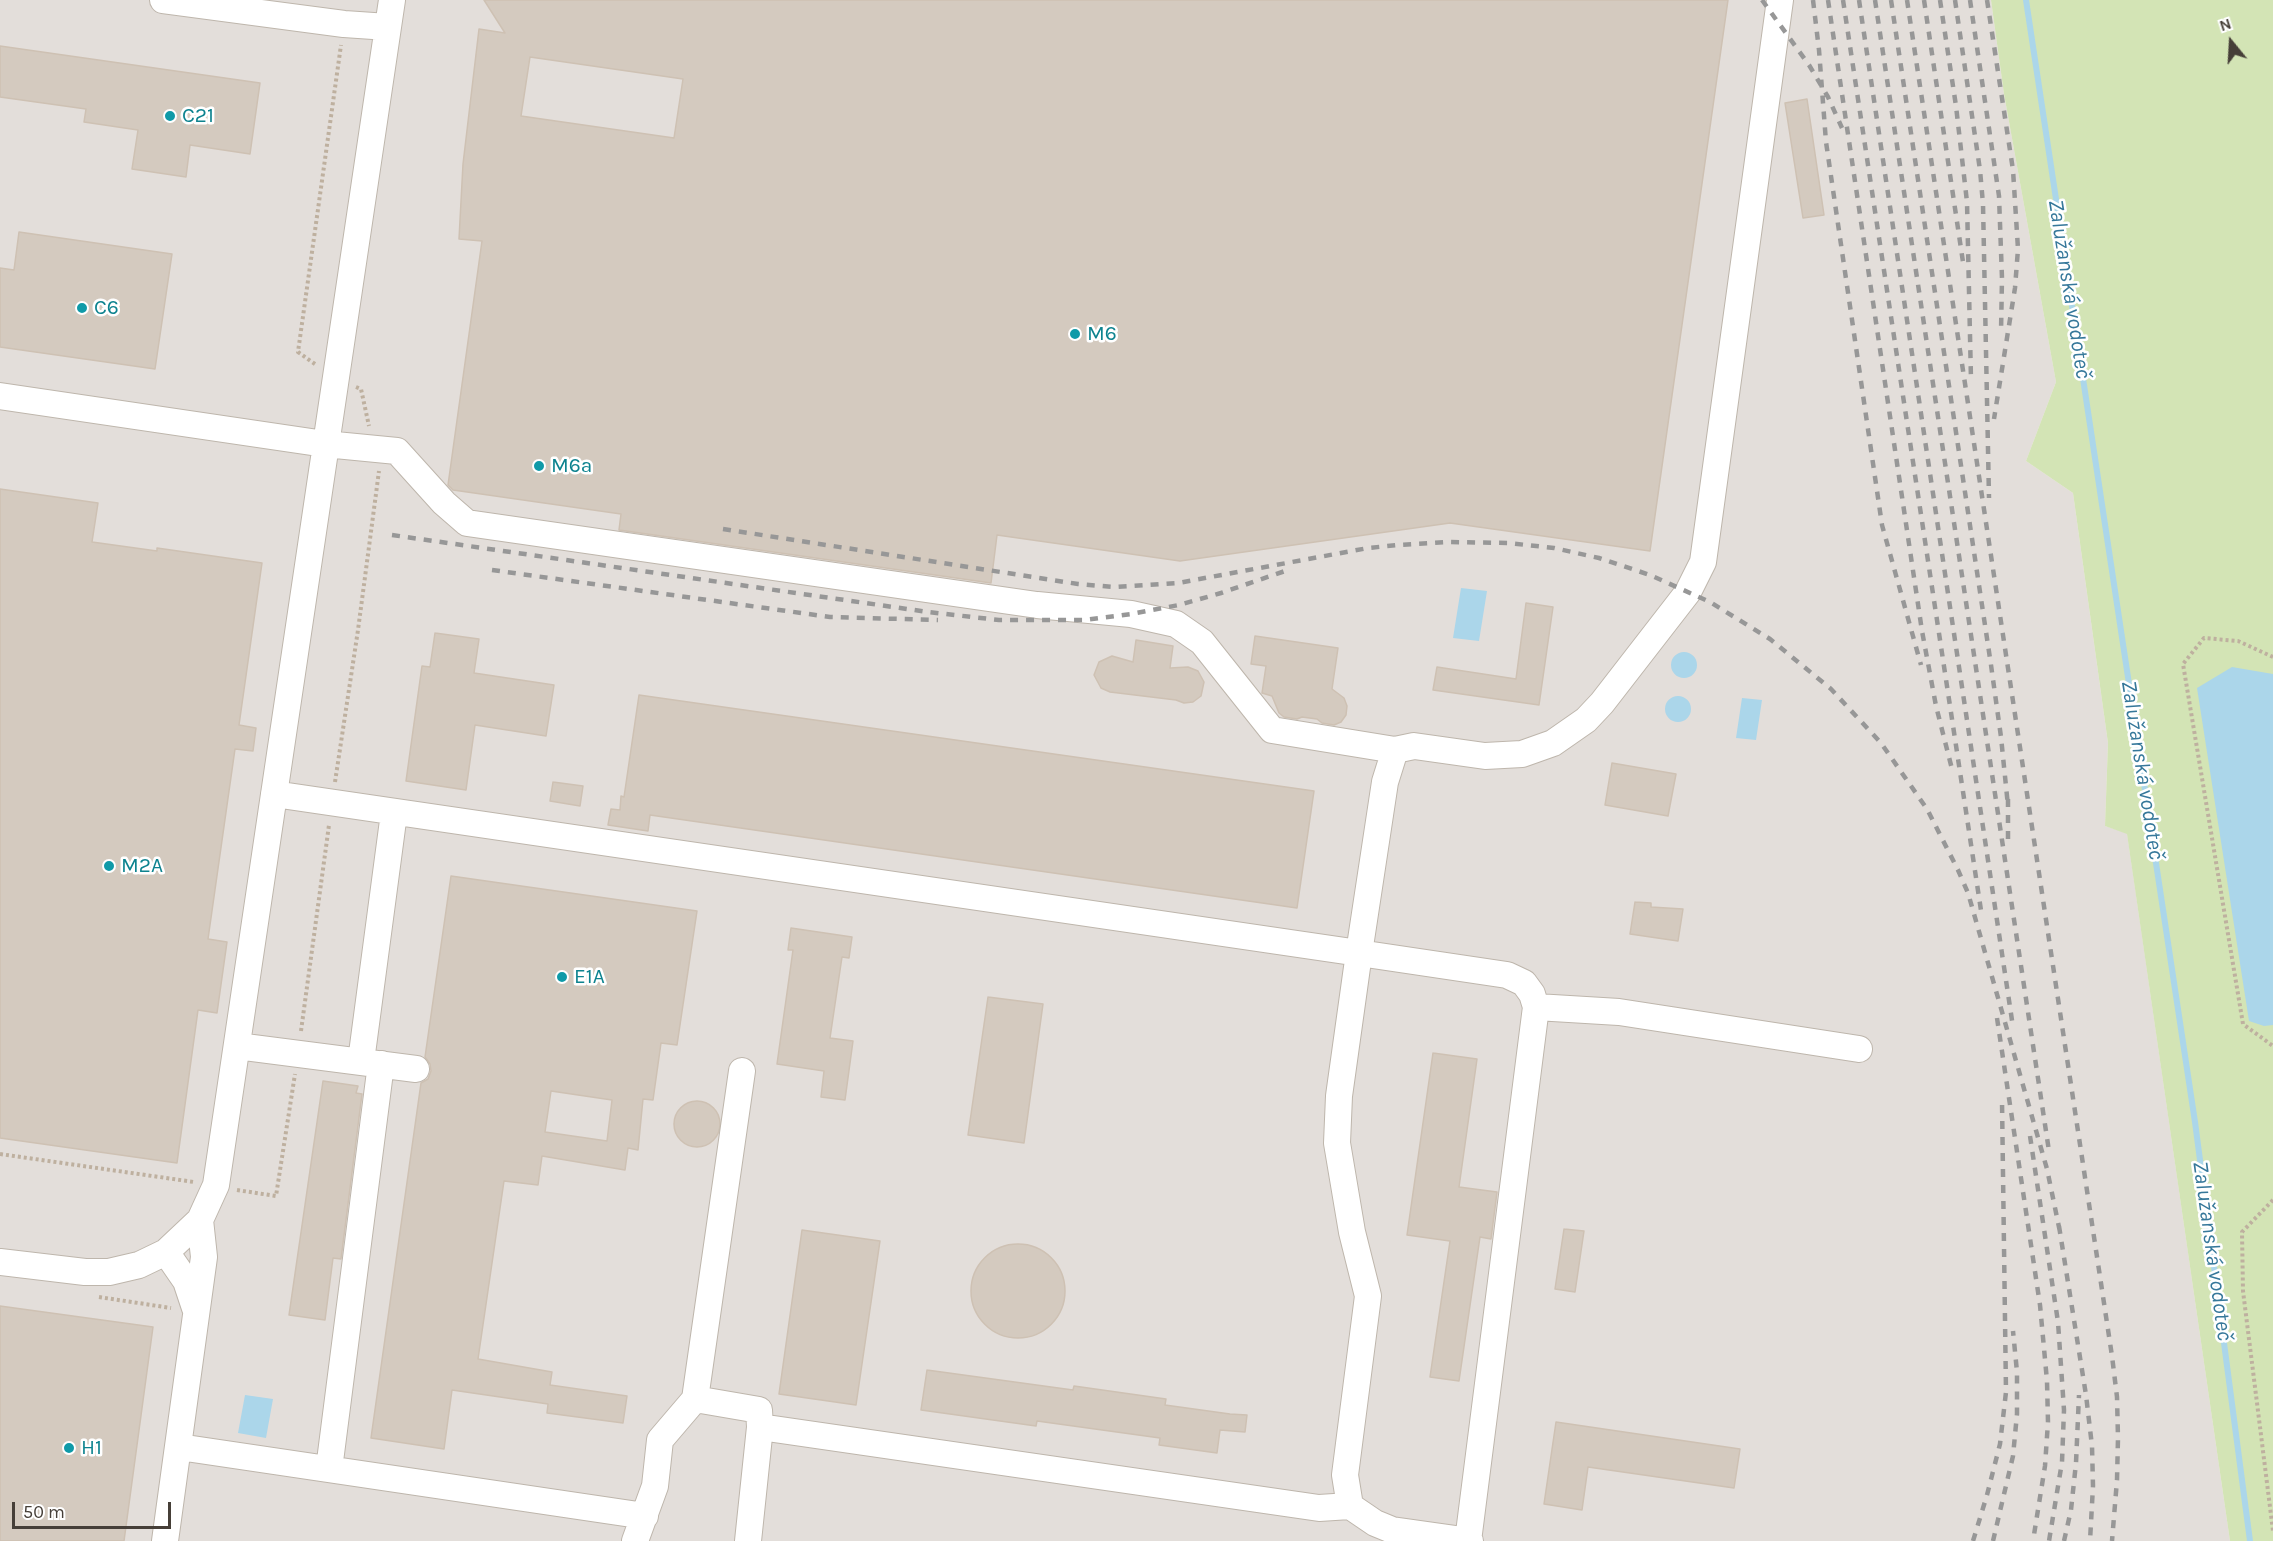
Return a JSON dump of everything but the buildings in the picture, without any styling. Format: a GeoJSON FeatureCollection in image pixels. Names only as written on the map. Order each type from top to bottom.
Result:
{"type":"FeatureCollection","features":[{"type":"Feature","properties":{"kind":"lane"},"geometry":{"type":"LineString","coordinates":[[163,0],[344,24],[388,27]]}},
{"type":"Feature","properties":{"kind":"lane"},"geometry":{"type":"LineString","coordinates":[[0,1262],[85,1272],[109,1272],[139,1265],[166,1252],[200,1220],[216,1185],[392,0]]}},
{"type":"Feature","properties":{"kind":"lane"},"geometry":{"type":"LineString","coordinates":[[0,396],[325,444],[397,451],[444,503],[467,523],[1037,605],[1131,614],[1176,624],[1202,642],[1272,730],[1395,750],[1414,746],[1485,756],[1522,754],[1553,743],[1586,720],[1602,703],[1689,592],[1703,562],[1780,0]]}},
{"type":"Feature","properties":{"kind":"lane"},"geometry":{"type":"LineString","coordinates":[[1350,1506],[1345,1475],[1368,1296],[1352,1232],[1337,1143],[1340,1096],[1359,953],[1385,782],[1395,750]]}},
{"type":"Feature","properties":{"kind":"lane"},"geometry":{"type":"LineString","coordinates":[[274,794],[1507,975],[1524,983],[1532,994],[1536,1007],[1469,1541],[1392,1530],[1375,1523],[1350,1506],[1319,1508],[760,1427]]}},
{"type":"Feature","properties":{"kind":"lane"},"geometry":{"type":"LineString","coordinates":[[329,1469],[394,813]]}},
{"type":"Feature","properties":{"kind":"lane"},"geometry":{"type":"LineString","coordinates":[[1536,1007],[1618,1012],[1859,1049]]}},
{"type":"Feature","properties":{"kind":"lane"},"geometry":{"type":"LineString","coordinates":[[237,1046],[416,1069]]}},
{"type":"Feature","properties":{"kind":"lane"},"geometry":{"type":"LineString","coordinates":[[635,1541],[655,1486],[660,1440],[696,1400],[742,1071]]}},
{"type":"Feature","properties":{"kind":"lane"},"geometry":{"type":"LineString","coordinates":[[165,1541],[204,1257],[200,1220]]}},
{"type":"Feature","properties":{"kind":"lane"},"geometry":{"type":"LineString","coordinates":[[166,1252],[186,1281],[196,1311]]}},
{"type":"Feature","properties":{"kind":"lane"},"geometry":{"type":"LineString","coordinates":[[696,1400],[759,1410],[760,1427],[748,1541]]}},
{"type":"Feature","properties":{"kind":"lane"},"geometry":{"type":"LineString","coordinates":[[179,1447],[645,1516]]}},
{"type":"Feature","properties":{"kind":"path"},"geometry":{"type":"LineString","coordinates":[[2273,657],[2238,640],[2204,638],[2183,663],[2243,1024],[2273,1046]]}},
{"type":"Feature","properties":{"kind":"path"},"geometry":{"type":"LineString","coordinates":[[2273,1200],[2242,1232],[2243,1291],[2273,1531]]}},
{"type":"Feature","properties":{"kind":"shaded area"},"geometry":{"type":"Polygon","coordinates":[[[0,0],[1991,0],[2004,94],[2056,382],[2026,461],[2073,493],[2108,743],[2105,826],[2127,833],[2230,1541],[0,1541],[0,0]]]}},
{"type":"Feature","properties":{"kind":"green space"},"geometry":{"type":"Polygon","coordinates":[[[1991,0],[2273,0],[2273,1541],[2230,1541],[2127,834],[2105,826],[2108,743],[2073,493],[2026,461],[2056,382],[2004,94],[1991,0]]]}},
{"type":"Feature","properties":{"kind":"water"},"geometry":{"type":"Polygon","coordinates":[[[1461,588],[1487,591],[1479,641],[1453,638],[1461,588]]]}},
{"type":"Feature","properties":{"kind":"water"},"geometry":{"type":"Polygon","coordinates":[[[1684,652],[1693,656],[1697,665],[1693,674],[1684,678],[1675,674],[1671,665],[1675,656],[1684,652]]]}},
{"type":"Feature","properties":{"kind":"water"},"geometry":{"type":"Polygon","coordinates":[[[2232,667],[2273,674],[2273,1025],[2264,1026],[2249,1021],[2197,688],[2232,667]]]}},
{"type":"Feature","properties":{"kind":"water"},"geometry":{"type":"Polygon","coordinates":[[[1678,696],[1687,700],[1691,709],[1687,718],[1678,722],[1669,718],[1665,709],[1669,700],[1678,696]]]}},
{"type":"Feature","properties":{"kind":"water"},"geometry":{"type":"Polygon","coordinates":[[[1742,698],[1762,700],[1756,740],[1736,738],[1742,698]]]}},
{"type":"Feature","properties":{"kind":"water"},"geometry":{"type":"Polygon","coordinates":[[[245,1395],[273,1399],[266,1438],[238,1433],[245,1395]]]}},
{"type":"Feature","properties":{"kind":"waterway","name":"Zalužanská vodoteč"},"geometry":{"type":"LineString","coordinates":[[2026,0],[2195,1122],[2250,1541]]}},
{"type":"Feature","properties":{"kind":"railway"},"geometry":{"type":"LineString","coordinates":[[1762,0],[1809,65],[1828,97],[1842,128]]}},
{"type":"Feature","properties":{"kind":"railway"},"geometry":{"type":"LineString","coordinates":[[1813,0],[1826,142],[1882,525],[1921,665]]}},
{"type":"Feature","properties":{"kind":"railway"},"geometry":{"type":"LineString","coordinates":[[1828,0],[1922,631],[1936,706],[1953,773]]}},
{"type":"Feature","properties":{"kind":"railway"},"geometry":{"type":"LineString","coordinates":[[1843,0],[1982,917]]}},
{"type":"Feature","properties":{"kind":"railway"},"geometry":{"type":"LineString","coordinates":[[1859,0],[2013,1027]]}},
{"type":"Feature","properties":{"kind":"railway"},"geometry":{"type":"LineString","coordinates":[[1875,0],[2049,1151]]}},
{"type":"Feature","properties":{"kind":"railway"},"geometry":{"type":"LineString","coordinates":[[1891,0],[1991,665],[2008,806]]}},
{"type":"Feature","properties":{"kind":"railway"},"geometry":{"type":"LineString","coordinates":[[1907,0],[2112,1356],[2117,1397],[2118,1438],[2112,1541]]}},
{"type":"Feature","properties":{"kind":"railway"},"geometry":{"type":"LineString","coordinates":[[1924,0],[1963,262]]}},
{"type":"Feature","properties":{"kind":"railway"},"geometry":{"type":"LineString","coordinates":[[1940,0],[1956,106],[1967,202],[1971,380]]}},
{"type":"Feature","properties":{"kind":"railway"},"geometry":{"type":"LineString","coordinates":[[1955,0],[1983,204],[1989,498]]}},
{"type":"Feature","properties":{"kind":"railway"},"geometry":{"type":"LineString","coordinates":[[1970,0],[1999,196],[2002,278],[2001,333]]}},
{"type":"Feature","properties":{"kind":"railway"},"geometry":{"type":"LineString","coordinates":[[1987,0],[2013,170],[2018,249],[2015,288],[1994,419]]}},
{"type":"Feature","properties":{"kind":"railway"},"geometry":{"type":"LineString","coordinates":[[723,529],[1078,584],[1114,587],[1178,583],[1368,548],[1449,542],[1508,543],[1554,548],[1599,558],[1650,575],[1710,602],[1770,639],[1831,689],[1881,743],[1927,809],[1968,893],[2047,1169],[2060,1232]]}},
{"type":"Feature","properties":{"kind":"railway"},"geometry":{"type":"LineString","coordinates":[[392,535],[928,612],[999,620],[1085,620],[1131,614],[1179,605],[1285,571]]}},
{"type":"Feature","properties":{"kind":"railway"},"geometry":{"type":"LineString","coordinates":[[492,570],[830,617],[938,620]]}},
{"type":"Feature","properties":{"kind":"railway"},"geometry":{"type":"LineString","coordinates":[[2008,799],[2008,841]]}},
{"type":"Feature","properties":{"kind":"railway"},"geometry":{"type":"LineString","coordinates":[[1997,1018],[2040,1305],[2047,1381],[2048,1422],[2045,1466],[2033,1541]]}},
{"type":"Feature","properties":{"kind":"railway"},"geometry":{"type":"LineString","coordinates":[[1973,1541],[2000,1444],[2006,1392],[2002,1101]]}},
{"type":"Feature","properties":{"kind":"railway"},"geometry":{"type":"LineString","coordinates":[[2030,1136],[2058,1322],[2064,1410],[2062,1462],[2049,1541]]}},
{"type":"Feature","properties":{"kind":"railway"},"geometry":{"type":"LineString","coordinates":[[2059,1226],[2092,1446],[2093,1486],[2090,1541]]}},
{"type":"Feature","properties":{"kind":"railway"},"geometry":{"type":"LineString","coordinates":[[1993,1541],[2013,1456],[2017,1414],[2017,1372],[2013,1331]]}},
{"type":"Feature","properties":{"kind":"railway"},"geometry":{"type":"LineString","coordinates":[[2064,1541],[2071,1510],[2076,1463],[2079,1395]]}},
{"type":"Feature","properties":{"kind":"place","name":"C21"},"geometry":{"type":"Point","coordinates":[170,116]}},
{"type":"Feature","properties":{"kind":"place","name":"C6"},"geometry":{"type":"Point","coordinates":[82,308]}},
{"type":"Feature","properties":{"kind":"place","name":"M6"},"geometry":{"type":"Point","coordinates":[1075,334]}},
{"type":"Feature","properties":{"kind":"place","name":"M6a"},"geometry":{"type":"Point","coordinates":[539,466]}},
{"type":"Feature","properties":{"kind":"place","name":"M2A"},"geometry":{"type":"Point","coordinates":[109,866]}},
{"type":"Feature","properties":{"kind":"place","name":"E1A"},"geometry":{"type":"Point","coordinates":[562,977]}},
{"type":"Feature","properties":{"kind":"place","name":"H1"},"geometry":{"type":"Point","coordinates":[69,1448]}}]}
